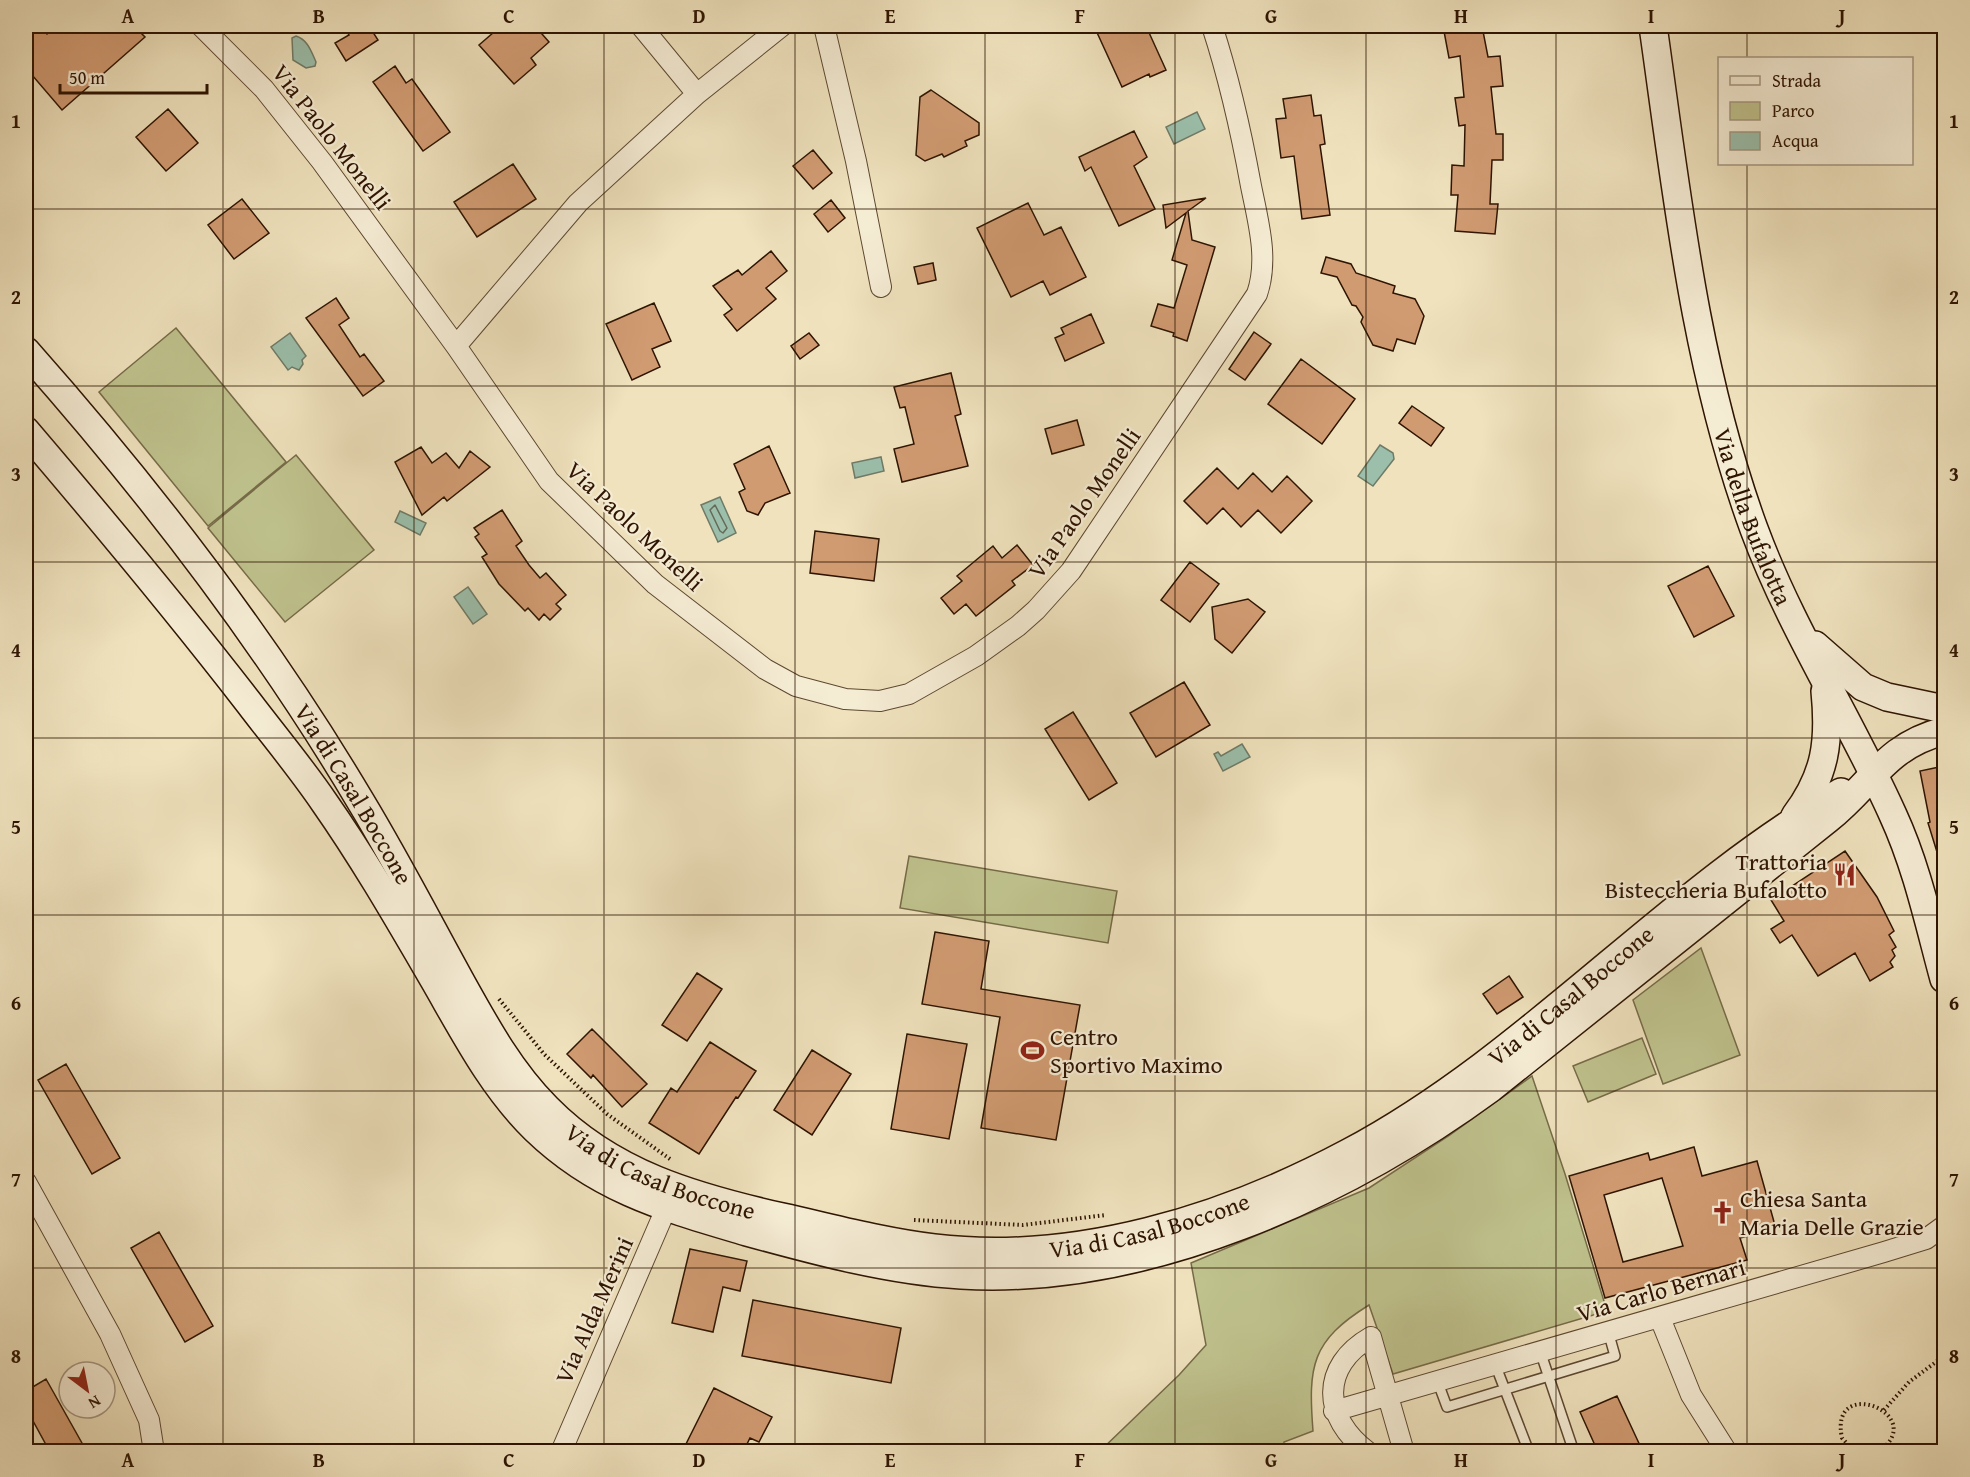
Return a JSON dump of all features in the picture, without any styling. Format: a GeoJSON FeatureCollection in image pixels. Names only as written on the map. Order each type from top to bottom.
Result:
{"type":"FeatureCollection","features":[{"type":"Feature","properties":{"kind":"street","name":"Via Paolo Monelli"},"geometry":{"type":"LineString","coordinates":[[201,26],[271,98],[322,162],[456,346],[549,481],[654,584],[765,669],[804,689],[865,702],[909,694],[976,656],[1018,626],[1053,592],[1077,562],[1257,294],[1263,265],[1257,218],[1236,108],[1212,26]]}},
{"type":"Feature","properties":{"kind":"street"},"geometry":{"type":"LineString","coordinates":[[641,26],[697,94]]}},
{"type":"Feature","properties":{"kind":"street"},"geometry":{"type":"LineString","coordinates":[[456,346],[578,202],[697,94],[782,26]]}},
{"type":"Feature","properties":{"kind":"street"},"geometry":{"type":"LineString","coordinates":[[824,26],[856,161],[881,287]]}},
{"type":"Feature","properties":{"kind":"street","name":"Via della Bufalotta"},"geometry":{"type":"LineString","coordinates":[[1653,26],[1687,254],[1717,410],[1731,462],[1755,532],[1801,631],[1873,774],[1909,854],[1944,979]]}},
{"type":"Feature","properties":{"kind":"street","name":"Via di Casal Boccone"},"geometry":{"type":"LineString","coordinates":[[26,351],[129,470],[219,588],[301,707],[360,800],[489,1031],[524,1082],[549,1111],[592,1147],[670,1199],[843,1255],[906,1269],[962,1275],[1029,1274],[1096,1266],[1173,1247],[1294,1203],[1368,1167],[1467,1105],[1830,817],[1851,799],[1873,774]]}},
{"type":"Feature","properties":{"kind":"street","name":"Via di Casal Boccone"},"geometry":{"type":"LineString","coordinates":[[26,430],[171,602],[322,799],[390,904],[480,1061],[509,1101],[545,1138],[585,1168],[622,1191],[739,1207],[868,1236],[953,1250],[1022,1251],[1074,1246],[1182,1221],[1317,1169],[1408,1117],[1500,1050],[1792,820],[1873,774]]}},
{"type":"Feature","properties":{"kind":"street"},"geometry":{"type":"LineString","coordinates":[[1801,631],[1863,687],[1897,699],[1944,709]]}},
{"type":"Feature","properties":{"kind":"street"},"geometry":{"type":"LineString","coordinates":[[1792,820],[1817,782],[1825,753],[1828,719],[1823,675]]}},
{"type":"Feature","properties":{"kind":"street"},"geometry":{"type":"LineString","coordinates":[[1873,774],[1909,742],[1944,731]]}},
{"type":"Feature","properties":{"kind":"street"},"geometry":{"type":"LineString","coordinates":[[26,1182],[110,1334],[149,1420],[154,1452]]}},
{"type":"Feature","properties":{"kind":"street","name":"Via Alda Merini"},"geometry":{"type":"LineString","coordinates":[[561,1452],[670,1199]]}},
{"type":"Feature","properties":{"kind":"street","name":"Via Carlo Bernari"},"geometry":{"type":"LineString","coordinates":[[1334,1411],[1921,1241],[1944,1226]]}},
{"type":"Feature","properties":{"kind":"street"},"geometry":{"type":"LineString","coordinates":[[1660,1318],[1691,1395],[1726,1452]]}},
{"type":"Feature","properties":{"kind":"street"},"geometry":{"type":"LineString","coordinates":[[1368,1452],[1349,1435],[1334,1411],[1336,1382],[1348,1351],[1371,1337],[1404,1452]]}},
{"type":"Feature","properties":{"kind":"lane"},"geometry":{"type":"LineString","coordinates":[[1437,1380],[1447,1407],[1615,1356],[1608,1331]]}},
{"type":"Feature","properties":{"kind":"lane"},"geometry":{"type":"LineString","coordinates":[[1540,1351],[1574,1452]]}},
{"type":"Feature","properties":{"kind":"lane"},"geometry":{"type":"LineString","coordinates":[[1495,1364],[1529,1452]]}},
{"type":"Feature","properties":{"kind":"path"},"geometry":{"type":"LineString","coordinates":[[496,995],[544,1054],[607,1114],[673,1162]]}},
{"type":"Feature","properties":{"kind":"path"},"geometry":{"type":"LineString","coordinates":[[905,1220],[1023,1225],[1112,1214]]}},
{"type":"Feature","properties":{"kind":"path"},"geometry":{"type":"LineString","coordinates":[[1884,1410],[1909,1382],[1944,1356]]}},
{"type":"Feature","properties":{"kind":"path"},"geometry":{"type":"LineString","coordinates":[[1855,1452],[1842,1438],[1840,1429],[1846,1413],[1860,1403],[1877,1405],[1884,1410],[1892,1424],[1892,1432],[1885,1447],[1878,1452]]}},
{"type":"Feature","properties":{"kind":"green space"},"geometry":{"type":"Polygon","coordinates":[[[176,328],[286,462],[208,526],[99,392],[176,328]]]}},
{"type":"Feature","properties":{"kind":"green space"},"geometry":{"type":"Polygon","coordinates":[[[296,455],[374,550],[285,622],[208,528],[296,455]]]}},
{"type":"Feature","properties":{"kind":"green space"},"geometry":{"type":"Polygon","coordinates":[[[909,856],[1117,891],[1108,943],[900,908],[909,856]]]}},
{"type":"Feature","properties":{"kind":"green space"},"geometry":{"type":"Polygon","coordinates":[[[1701,948],[1740,1055],[1663,1084],[1633,1000],[1701,948]]]}},
{"type":"Feature","properties":{"kind":"green space"},"geometry":{"type":"Polygon","coordinates":[[[1642,1038],[1656,1074],[1588,1102],[1573,1066],[1642,1038]]]}},
{"type":"Feature","properties":{"kind":"green space"},"geometry":{"type":"Polygon","coordinates":[[[1532,1076],[1607,1311],[1393,1374],[1369,1305],[1335,1331],[1324,1344],[1313,1372],[1311,1389],[1313,1431],[1284,1442],[1283,1451],[1099,1452],[1179,1375],[1206,1345],[1191,1263],[1369,1188],[1450,1135],[1532,1076]]]}},
{"type":"Feature","properties":{"kind":"water"},"geometry":{"type":"Polygon","coordinates":[[[296,36],[309,46],[316,62],[315,66],[306,68],[293,60],[292,38],[296,36]]]}},
{"type":"Feature","properties":{"kind":"water"},"geometry":{"type":"Polygon","coordinates":[[[1197,112],[1205,129],[1174,144],[1166,127],[1197,112]]]}},
{"type":"Feature","properties":{"kind":"water"},"geometry":{"type":"Polygon","coordinates":[[[290,333],[306,356],[299,370],[292,367],[288,370],[271,347],[290,333]]]}},
{"type":"Feature","properties":{"kind":"water"},"geometry":{"type":"Polygon","coordinates":[[[1380,445],[1393,453],[1394,459],[1373,486],[1358,476],[1380,445]]]}},
{"type":"Feature","properties":{"kind":"water"},"geometry":{"type":"Polygon","coordinates":[[[881,457],[884,471],[855,478],[852,463],[881,457]]]}},
{"type":"Feature","properties":{"kind":"water"},"geometry":{"type":"Polygon","coordinates":[[[720,497],[736,533],[718,542],[701,505],[720,497]]]}},
{"type":"Feature","properties":{"kind":"water"},"geometry":{"type":"Polygon","coordinates":[[[400,511],[426,523],[420,535],[395,522],[400,511]]]}},
{"type":"Feature","properties":{"kind":"water"},"geometry":{"type":"Polygon","coordinates":[[[468,587],[487,614],[473,624],[454,597],[468,587]]]}},
{"type":"Feature","properties":{"kind":"water"},"geometry":{"type":"Polygon","coordinates":[[[1242,744],[1250,757],[1223,771],[1214,754],[1218,752],[1221,756],[1242,744]]]}},
{"type":"Feature","properties":{"kind":"building"},"geometry":{"type":"Polygon","coordinates":[[[26,26],[39,26],[47,34],[57,26],[134,26],[145,37],[62,110],[26,68],[26,26]]]}},
{"type":"Feature","properties":{"kind":"building"},"geometry":{"type":"Polygon","coordinates":[[[343,26],[369,26],[378,40],[346,61],[335,43],[349,35],[343,26]]]}},
{"type":"Feature","properties":{"kind":"building"},"geometry":{"type":"Polygon","coordinates":[[[501,26],[535,26],[549,42],[531,58],[536,65],[514,84],[479,45],[501,26]]]}},
{"type":"Feature","properties":{"kind":"building"},"geometry":{"type":"Polygon","coordinates":[[[1094,26],[1146,26],[1166,70],[1150,77],[1149,74],[1122,87],[1094,26]]]}},
{"type":"Feature","properties":{"kind":"building"},"geometry":{"type":"Polygon","coordinates":[[[1443,26],[1482,26],[1488,57],[1500,56],[1503,86],[1491,87],[1496,134],[1503,134],[1503,160],[1492,160],[1490,204],[1498,204],[1495,234],[1455,231],[1458,195],[1451,195],[1452,165],[1464,166],[1465,125],[1459,126],[1455,98],[1464,97],[1460,56],[1449,58],[1443,26]]]}},
{"type":"Feature","properties":{"kind":"building"},"geometry":{"type":"Polygon","coordinates":[[[395,66],[406,83],[412,79],[450,132],[423,151],[373,82],[395,66]]]}},
{"type":"Feature","properties":{"kind":"building"},"geometry":{"type":"Polygon","coordinates":[[[931,90],[979,123],[979,135],[965,141],[967,146],[944,157],[942,154],[925,161],[916,155],[920,97],[931,90]]]}},
{"type":"Feature","properties":{"kind":"building"},"geometry":{"type":"Polygon","coordinates":[[[1311,95],[1314,116],[1321,115],[1325,144],[1320,145],[1330,215],[1302,219],[1294,156],[1281,158],[1276,119],[1286,118],[1283,99],[1311,95]]]}},
{"type":"Feature","properties":{"kind":"building"},"geometry":{"type":"Polygon","coordinates":[[[168,109],[198,143],[166,171],[136,137],[168,109]]]}},
{"type":"Feature","properties":{"kind":"building"},"geometry":{"type":"Polygon","coordinates":[[[1134,131],[1147,157],[1134,166],[1155,209],[1119,226],[1091,167],[1085,171],[1079,157],[1134,131]]]}},
{"type":"Feature","properties":{"kind":"building"},"geometry":{"type":"Polygon","coordinates":[[[813,150],[832,173],[813,189],[793,166],[813,150]]]}},
{"type":"Feature","properties":{"kind":"building"},"geometry":{"type":"Polygon","coordinates":[[[513,164],[536,199],[477,237],[454,202],[513,164]]]}},
{"type":"Feature","properties":{"kind":"building"},"geometry":{"type":"Polygon","coordinates":[[[1206,198],[1188,211],[1192,240],[1215,247],[1187,341],[1173,336],[1174,333],[1151,326],[1158,304],[1174,308],[1187,265],[1172,260],[1186,213],[1166,228],[1163,205],[1206,198]]]}},
{"type":"Feature","properties":{"kind":"building"},"geometry":{"type":"Polygon","coordinates":[[[242,199],[269,233],[234,259],[208,225],[242,199]]]}},
{"type":"Feature","properties":{"kind":"building"},"geometry":{"type":"Polygon","coordinates":[[[831,200],[845,218],[828,232],[814,214],[831,200]]]}},
{"type":"Feature","properties":{"kind":"building"},"geometry":{"type":"Polygon","coordinates":[[[1028,203],[1044,235],[1061,227],[1086,277],[1050,295],[1043,281],[1011,297],[977,228],[1028,203]]]}},
{"type":"Feature","properties":{"kind":"building"},"geometry":{"type":"Polygon","coordinates":[[[771,251],[787,271],[766,288],[776,299],[737,331],[724,315],[732,309],[713,286],[738,270],[742,275],[771,251]]]}},
{"type":"Feature","properties":{"kind":"building"},"geometry":{"type":"Polygon","coordinates":[[[1326,257],[1351,264],[1356,273],[1395,286],[1393,293],[1415,299],[1424,316],[1415,344],[1397,339],[1393,351],[1373,345],[1361,322],[1363,317],[1356,306],[1352,305],[1337,277],[1321,273],[1326,257]]]}},
{"type":"Feature","properties":{"kind":"building"},"geometry":{"type":"Polygon","coordinates":[[[933,263],[936,280],[918,284],[914,267],[933,263]]]}},
{"type":"Feature","properties":{"kind":"building"},"geometry":{"type":"Polygon","coordinates":[[[336,298],[349,318],[339,325],[360,357],[364,354],[384,381],[363,396],[306,318],[336,298]]]}},
{"type":"Feature","properties":{"kind":"building"},"geometry":{"type":"Polygon","coordinates":[[[654,303],[671,341],[652,349],[660,367],[632,380],[606,324],[654,303]]]}},
{"type":"Feature","properties":{"kind":"building"},"geometry":{"type":"Polygon","coordinates":[[[1091,314],[1104,343],[1065,361],[1055,338],[1064,334],[1061,328],[1091,314]]]}},
{"type":"Feature","properties":{"kind":"building"},"geometry":{"type":"Polygon","coordinates":[[[1254,332],[1271,344],[1245,380],[1229,369],[1254,332]]]}},
{"type":"Feature","properties":{"kind":"building"},"geometry":{"type":"Polygon","coordinates":[[[809,333],[819,345],[800,359],[791,346],[809,333]]]}},
{"type":"Feature","properties":{"kind":"building"},"geometry":{"type":"Polygon","coordinates":[[[1301,359],[1355,399],[1322,444],[1268,404],[1301,359]]]}},
{"type":"Feature","properties":{"kind":"building"},"geometry":{"type":"Polygon","coordinates":[[[951,373],[961,414],[955,416],[968,466],[902,482],[894,449],[914,444],[905,407],[900,408],[894,387],[951,373]]]}},
{"type":"Feature","properties":{"kind":"building"},"geometry":{"type":"Polygon","coordinates":[[[1412,406],[1444,428],[1431,446],[1399,423],[1412,406]]]}},
{"type":"Feature","properties":{"kind":"building"},"geometry":{"type":"Polygon","coordinates":[[[1077,420],[1084,445],[1052,454],[1045,429],[1077,420]]]}},
{"type":"Feature","properties":{"kind":"building"},"geometry":{"type":"Polygon","coordinates":[[[769,446],[790,493],[765,503],[758,515],[747,511],[739,492],[745,489],[734,464],[769,446]]]}},
{"type":"Feature","properties":{"kind":"building"},"geometry":{"type":"Polygon","coordinates":[[[421,447],[432,463],[446,453],[459,468],[470,451],[490,467],[447,501],[444,497],[422,515],[395,462],[421,447]]]}},
{"type":"Feature","properties":{"kind":"building"},"geometry":{"type":"Polygon","coordinates":[[[1217,468],[1238,489],[1253,473],[1272,492],[1287,476],[1312,501],[1281,533],[1258,510],[1241,527],[1223,508],[1207,524],[1184,501],[1217,468]]]}},
{"type":"Feature","properties":{"kind":"building"},"geometry":{"type":"Polygon","coordinates":[[[502,510],[522,541],[516,546],[529,565],[540,578],[546,573],[566,595],[556,604],[561,609],[550,620],[544,614],[539,620],[528,608],[525,611],[499,584],[482,557],[487,554],[475,537],[479,534],[474,528],[502,510]]]}},
{"type":"Feature","properties":{"kind":"building"},"geometry":{"type":"Polygon","coordinates":[[[815,531],[879,539],[874,581],[810,573],[815,531]]]}},
{"type":"Feature","properties":{"kind":"building"},"geometry":{"type":"Polygon","coordinates":[[[1017,545],[1033,565],[1012,581],[1015,585],[976,616],[966,604],[954,614],[941,598],[962,581],[957,576],[993,546],[1002,558],[1017,545]]]}},
{"type":"Feature","properties":{"kind":"building"},"geometry":{"type":"Polygon","coordinates":[[[1190,562],[1219,584],[1190,622],[1161,600],[1190,562]]]}},
{"type":"Feature","properties":{"kind":"building"},"geometry":{"type":"Polygon","coordinates":[[[1708,566],[1734,616],[1694,637],[1668,586],[1708,566]]]}},
{"type":"Feature","properties":{"kind":"building"},"geometry":{"type":"Polygon","coordinates":[[[1248,599],[1265,612],[1232,653],[1215,639],[1212,607],[1248,599]]]}},
{"type":"Feature","properties":{"kind":"building"},"geometry":{"type":"Polygon","coordinates":[[[1184,682],[1210,725],[1156,757],[1130,713],[1184,682]]]}},
{"type":"Feature","properties":{"kind":"building"},"geometry":{"type":"Polygon","coordinates":[[[1073,712],[1117,783],[1089,800],[1045,729],[1073,712]]]}},
{"type":"Feature","properties":{"kind":"building"},"geometry":{"type":"Polygon","coordinates":[[[1944,766],[1944,865],[1941,865],[1928,823],[1930,822],[1920,771],[1944,766]]]}},
{"type":"Feature","properties":{"kind":"building"},"geometry":{"type":"Polygon","coordinates":[[[1845,851],[1877,897],[1894,931],[1889,935],[1896,947],[1892,950],[1895,956],[1890,962],[1893,967],[1870,981],[1855,953],[1818,976],[1792,935],[1780,943],[1771,929],[1784,921],[1771,900],[1845,851]]]}},
{"type":"Feature","properties":{"kind":"building"},"geometry":{"type":"Polygon","coordinates":[[[935,932],[989,941],[981,989],[1080,1005],[1056,1140],[981,1128],[1000,1017],[922,1004],[935,932]]]}},
{"type":"Feature","properties":{"kind":"building"},"geometry":{"type":"Polygon","coordinates":[[[697,973],[722,989],[687,1041],[662,1025],[697,973]]]}},
{"type":"Feature","properties":{"kind":"building"},"geometry":{"type":"Polygon","coordinates":[[[1509,976],[1523,997],[1497,1014],[1483,994],[1509,976]]]}},
{"type":"Feature","properties":{"kind":"building"},"geometry":{"type":"Polygon","coordinates":[[[592,1029],[647,1084],[622,1107],[593,1075],[591,1078],[567,1054],[592,1029]]]}},
{"type":"Feature","properties":{"kind":"building"},"geometry":{"type":"Polygon","coordinates":[[[907,1034],[967,1044],[949,1139],[891,1129],[907,1034]]]}},
{"type":"Feature","properties":{"kind":"building"},"geometry":{"type":"Polygon","coordinates":[[[710,1042],[756,1071],[699,1154],[649,1123],[671,1088],[677,1092],[710,1042]]]}},
{"type":"Feature","properties":{"kind":"building"},"geometry":{"type":"Polygon","coordinates":[[[812,1050],[851,1074],[812,1135],[774,1110],[812,1050]]]}},
{"type":"Feature","properties":{"kind":"building"},"geometry":{"type":"Polygon","coordinates":[[[66,1064],[120,1158],[92,1174],[38,1080],[66,1064]]]}},
{"type":"Feature","properties":{"kind":"building","name":"Chiesa Santa Maria Delle Grazie"},"geometry":{"type":"Polygon","coordinates":[[[1694,1147],[1702,1176],[1757,1161],[1776,1229],[1740,1238],[1747,1260],[1605,1298],[1569,1176],[1648,1153],[1650,1160],[1694,1147]],[[1662,1178],[1604,1195],[1623,1262],[1683,1246],[1662,1178]]]}},
{"type":"Feature","properties":{"kind":"building"},"geometry":{"type":"Polygon","coordinates":[[[159,1232],[213,1326],[185,1342],[131,1248],[159,1232]]]}},
{"type":"Feature","properties":{"kind":"building"},"geometry":{"type":"Polygon","coordinates":[[[690,1249],[747,1261],[740,1291],[723,1287],[713,1332],[672,1323],[690,1249]]]}},
{"type":"Feature","properties":{"kind":"building"},"geometry":{"type":"Polygon","coordinates":[[[753,1300],[901,1328],[891,1383],[742,1356],[753,1300]]]}},
{"type":"Feature","properties":{"kind":"building"},"geometry":{"type":"Polygon","coordinates":[[[46,1379],[57,1399],[57,1420],[69,1420],[87,1452],[50,1452],[26,1408],[26,1391],[46,1379]]]}},
{"type":"Feature","properties":{"kind":"building"},"geometry":{"type":"Polygon","coordinates":[[[714,1388],[772,1417],[759,1442],[750,1438],[743,1452],[682,1452],[714,1388]]]}},
{"type":"Feature","properties":{"kind":"building"},"geometry":{"type":"Polygon","coordinates":[[[1617,1396],[1643,1452],[1598,1452],[1580,1412],[1617,1396]]]}},
{"type":"Feature","properties":{"kind":"place","name":"Trattoria Bisteccheria Bufalotto"},"geometry":{"type":"Point","coordinates":[1845,875]}},
{"type":"Feature","properties":{"kind":"place","name":"Centro Sportivo Maximo"},"geometry":{"type":"Point","coordinates":[1032,1050]}},
{"type":"Feature","properties":{"kind":"place","name":"Chiesa Santa Maria Delle Grazie"},"geometry":{"type":"Point","coordinates":[1722,1212]}}]}
